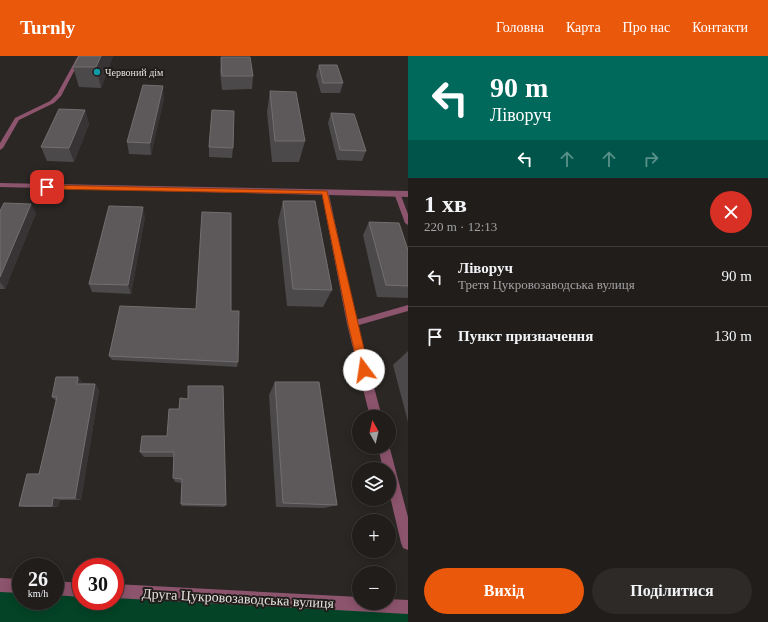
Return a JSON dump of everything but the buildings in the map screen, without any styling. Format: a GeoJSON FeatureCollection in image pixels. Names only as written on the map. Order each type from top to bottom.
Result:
{"type":"FeatureCollection","features":[{"type":"Feature","properties":{"kind":"street"},"geometry":{"type":"LineString","coordinates":[[0,185],[408,194]]}},
{"type":"Feature","properties":{"kind":"street"},"geometry":{"type":"LineString","coordinates":[[325,192],[352,324],[374,410]]}},
{"type":"Feature","properties":{"kind":"street"},"geometry":{"type":"LineString","coordinates":[[386,454],[408,542]]}},
{"type":"Feature","properties":{"kind":"street"},"geometry":{"type":"LineString","coordinates":[[0,585],[12,586]]}},
{"type":"Feature","properties":{"kind":"street","name":"Друга Цукровозаводська вулиця"},"geometry":{"type":"LineString","coordinates":[[124,591],[408,607]]}},
{"type":"Feature","properties":{"kind":"lane"},"geometry":{"type":"LineString","coordinates":[[0,148],[17,119],[52,102],[59,96],[80,56]]}},
{"type":"Feature","properties":{"kind":"lane"},"geometry":{"type":"LineString","coordinates":[[397,194],[408,222]]}},
{"type":"Feature","properties":{"kind":"lane"},"geometry":{"type":"LineString","coordinates":[[352,324],[408,308]]}},
{"type":"Feature","properties":{"kind":"green space"},"geometry":{"type":"Polygon","coordinates":[[[0,585],[12,586],[12,610],[64,610],[64,589],[72,589],[72,610],[124,610],[124,591],[352,604],[352,610],[396,610],[396,606],[408,607],[408,622],[0,622],[0,585]]]}},
{"type":"Feature","properties":{"kind":"place","name":"Червоний дім"},"geometry":{"type":"Point","coordinates":[97,72]}},
{"type":"Feature","properties":{"kind":"route"},"geometry":{"type":"LineString","coordinates":[[47,187],[325,192],[352,324],[364,370]]}}]}
